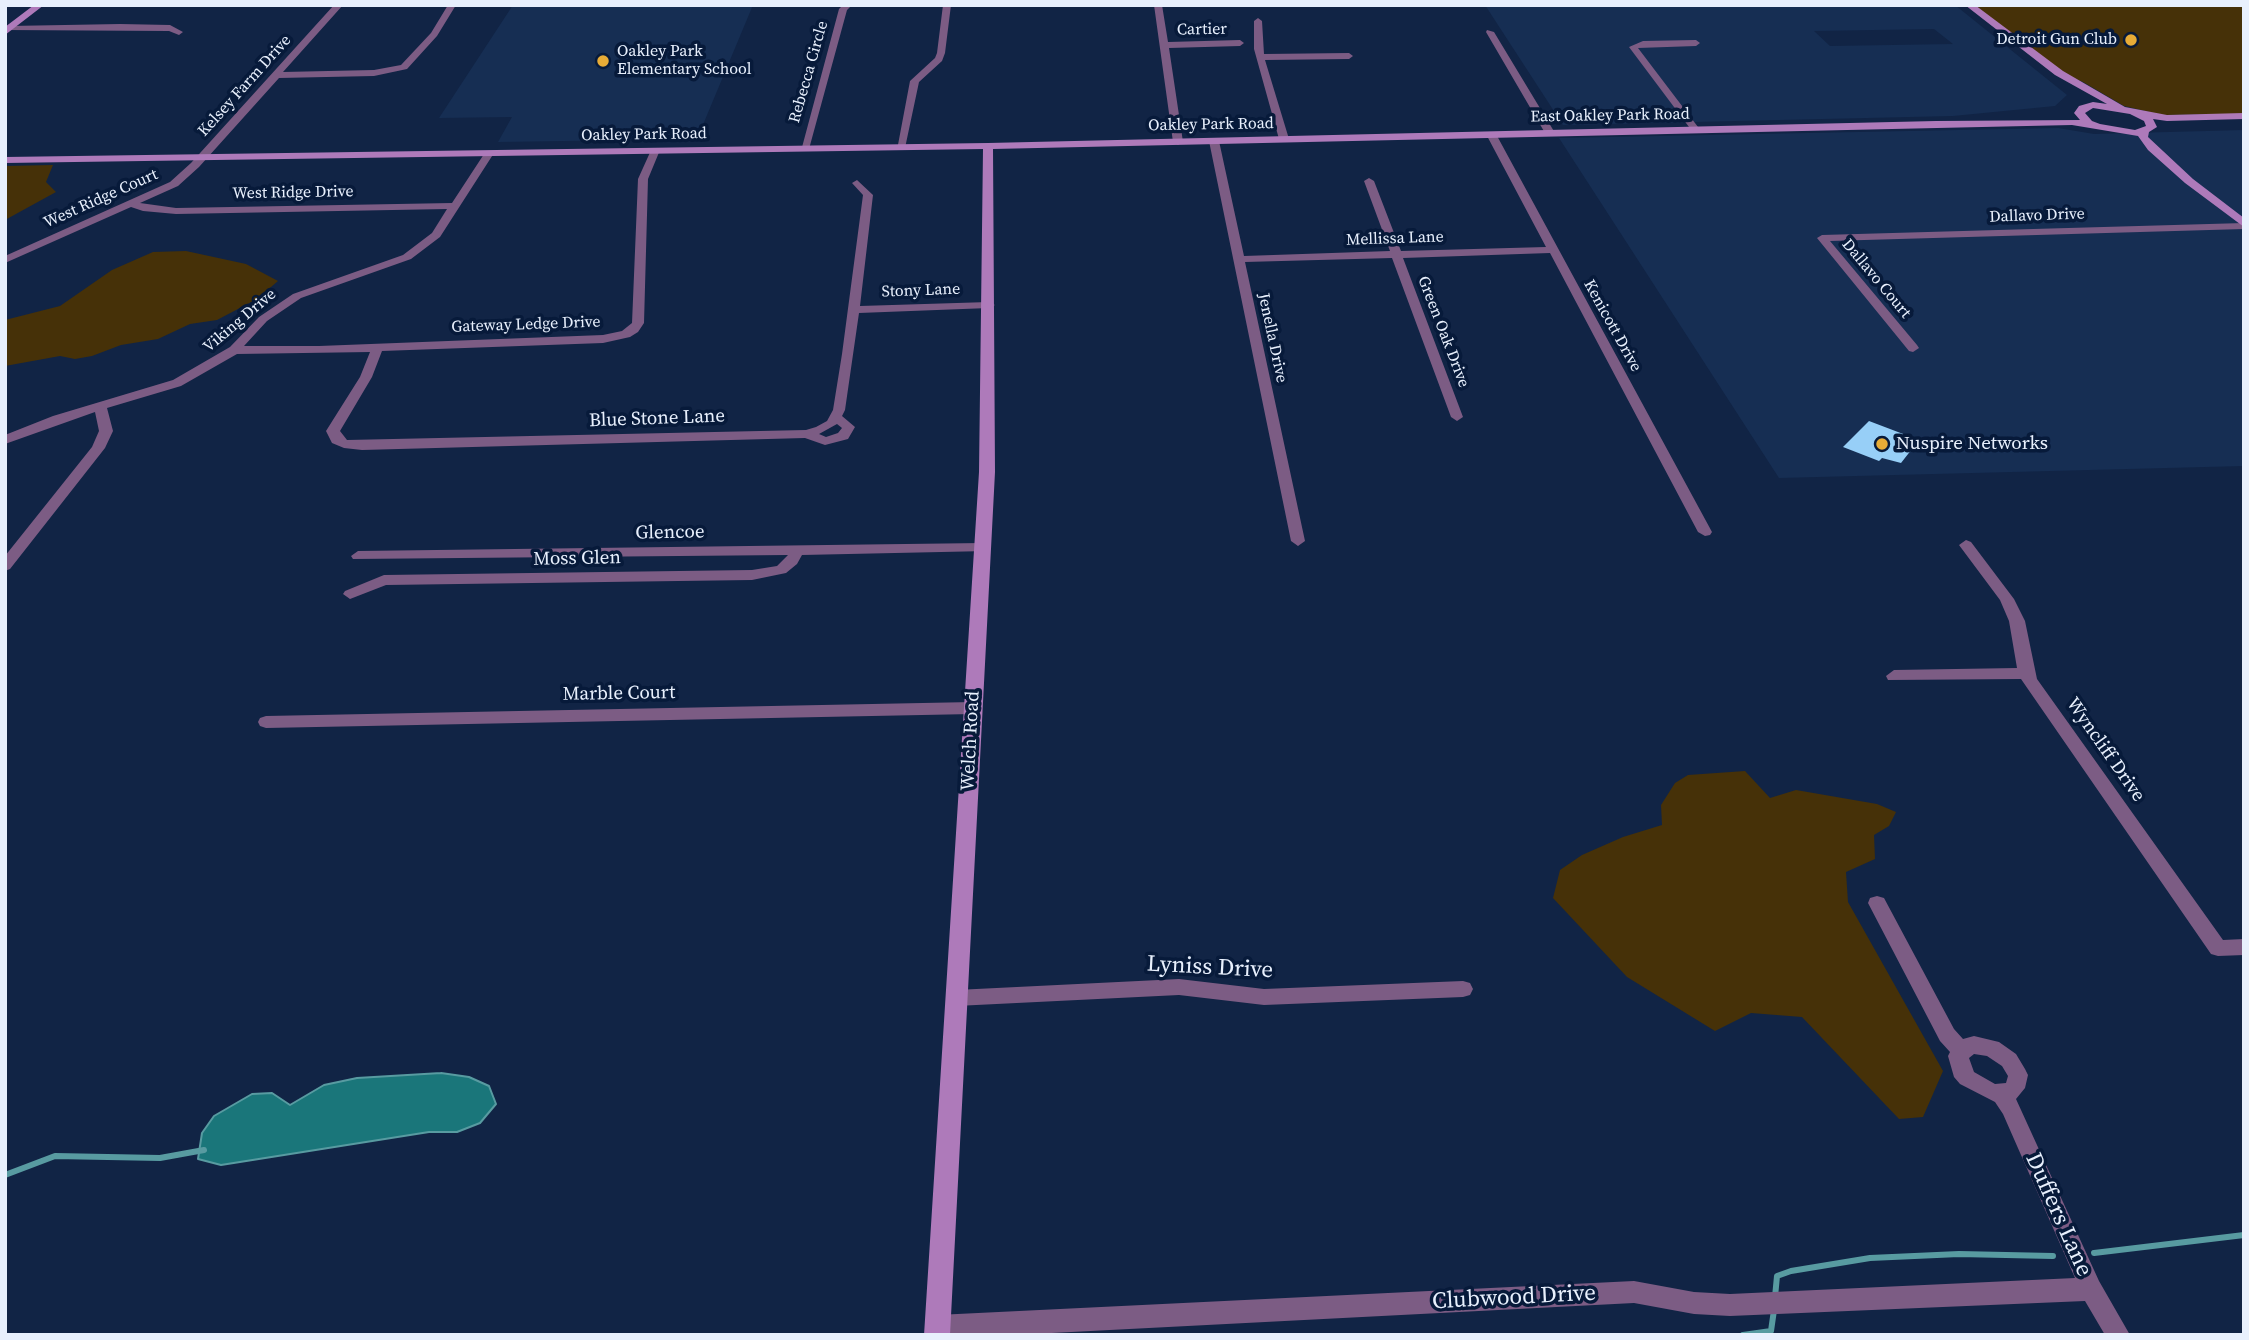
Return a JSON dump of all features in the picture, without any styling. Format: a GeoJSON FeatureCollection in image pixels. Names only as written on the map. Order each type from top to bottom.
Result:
{"type":"FeatureCollection","features":[{"type":"Feature","properties":{"kind":"street"},"geometry":{"type":"LineString","coordinates":[[7,30],[40,5]]}},
{"type":"Feature","properties":{"kind":"street","name":"Kelsey Farm Drive"},"geometry":{"type":"LineString","coordinates":[[202,157],[339,5]]}},
{"type":"Feature","properties":{"kind":"street"},"geometry":{"type":"LineString","coordinates":[[276,75],[374,73],[404,67],[434,34],[452,5]]}},
{"type":"Feature","properties":{"kind":"street","name":"Rebecca Circle"},"geometry":{"type":"LineString","coordinates":[[804,149],[843,9],[847,5]]}},
{"type":"Feature","properties":{"kind":"street"},"geometry":{"type":"LineString","coordinates":[[900,148],[915,81],[942,53],[947,5]]}},
{"type":"Feature","properties":{"kind":"street"},"geometry":{"type":"LineString","coordinates":[[1158,5],[1178,142]]}},
{"type":"Feature","properties":{"kind":"street"},"geometry":{"type":"LineString","coordinates":[[1969,5],[2059,73],[2082,94],[2087,101],[2079,113],[2081,118],[2189,181]]}},
{"type":"Feature","properties":{"kind":"street"},"geometry":{"type":"LineString","coordinates":[[1258,21],[1256,32],[1261,57],[1284,139]]}},
{"type":"Feature","properties":{"kind":"street"},"geometry":{"type":"LineString","coordinates":[[7,30],[131,27],[170,28],[179,32]]}},
{"type":"Feature","properties":{"kind":"street"},"geometry":{"type":"LineString","coordinates":[[1490,32],[1550,133]]}},
{"type":"Feature","properties":{"kind":"street","name":"Cartier"},"geometry":{"type":"LineString","coordinates":[[1165,45],[1240,43]]}},
{"type":"Feature","properties":{"kind":"street"},"geometry":{"type":"LineString","coordinates":[[1695,129],[1633,47],[1643,44],[1696,44]]}},
{"type":"Feature","properties":{"kind":"street"},"geometry":{"type":"LineString","coordinates":[[1261,57],[1349,56]]}},
{"type":"Feature","properties":{"kind":"street"},"geometry":{"type":"LineString","coordinates":[[2059,73],[2120,107],[2133,111],[2167,118],[2244,119]]}},
{"type":"Feature","properties":{"kind":"street","name":"East Oakley Park Road"},"geometry":{"type":"LineString","coordinates":[[1936,124],[2054,116],[2083,108],[2120,107]]}},
{"type":"Feature","properties":{"kind":"street"},"geometry":{"type":"LineString","coordinates":[[2133,111],[2152,123],[2143,137],[2152,148],[2244,225]]}},
{"type":"Feature","properties":{"kind":"street"},"geometry":{"type":"LineString","coordinates":[[2146,131],[2244,119]]}},
{"type":"Feature","properties":{"kind":"street","name":"East Oakley Park Road"},"geometry":{"type":"LineString","coordinates":[[1284,139],[2072,122],[2102,128],[2146,131]]}},
{"type":"Feature","properties":{"kind":"street","name":"Kenicott Drive"},"geometry":{"type":"LineString","coordinates":[[1491,134],[1705,532]]}},
{"type":"Feature","properties":{"kind":"street","name":"Oakley Park Road"},"geometry":{"type":"LineString","coordinates":[[5,160],[900,148],[1284,139]]}},
{"type":"Feature","properties":{"kind":"street","name":"Jenella Drive"},"geometry":{"type":"LineString","coordinates":[[1214,141],[1298,541]]}},
{"type":"Feature","properties":{"kind":"street","name":"Welch Road"},"geometry":{"type":"LineString","coordinates":[[937,1331],[983,548],[988,415],[988,146]]}},
{"type":"Feature","properties":{"kind":"street","name":"Gateway Ledge Drive"},"geometry":{"type":"LineString","coordinates":[[234,350],[377,348],[603,339],[614,338],[634,329],[639,313],[643,179],[656,150]]}},
{"type":"Feature","properties":{"kind":"street","name":"Viking Drive"},"geometry":{"type":"LineString","coordinates":[[5,440],[58,419],[177,383],[234,350],[263,319],[297,296],[375,271],[417,251],[436,235],[489,153]]}},
{"type":"Feature","properties":{"kind":"street","name":"West Ridge Court"},"geometry":{"type":"LineString","coordinates":[[5,260],[174,184],[202,157]]}},
{"type":"Feature","properties":{"kind":"street","name":"Green Oak Drive"},"geometry":{"type":"LineString","coordinates":[[1369,181],[1457,417]]}},
{"type":"Feature","properties":{"kind":"street"},"geometry":{"type":"LineString","coordinates":[[854,310],[869,195],[857,183]]}},
{"type":"Feature","properties":{"kind":"street","name":"West Ridge Drive"},"geometry":{"type":"LineString","coordinates":[[133,204],[142,208],[176,211],[455,206]]}},
{"type":"Feature","properties":{"kind":"street","name":"Dallavo Drive"},"geometry":{"type":"LineString","coordinates":[[1832,237],[2244,225]]}},
{"type":"Feature","properties":{"kind":"street","name":"Dallavo Court"},"geometry":{"type":"LineString","coordinates":[[1832,237],[1822,238],[1913,348]]}},
{"type":"Feature","properties":{"kind":"street","name":"Mellissa Lane"},"geometry":{"type":"LineString","coordinates":[[1239,259],[1552,250]]}},
{"type":"Feature","properties":{"kind":"street","name":"Stony Lane"},"geometry":{"type":"LineString","coordinates":[[854,310],[989,305]]}},
{"type":"Feature","properties":{"kind":"street","name":"Blue Stone Lane"},"geometry":{"type":"LineString","coordinates":[[377,348],[366,377],[333,431],[337,440],[344,444],[362,446],[806,434],[825,441],[844,436],[849,427],[836,417],[854,310]]}},
{"type":"Feature","properties":{"kind":"street"},"geometry":{"type":"LineString","coordinates":[[5,566],[98,448],[106,431],[101,408]]}},
{"type":"Feature","properties":{"kind":"street","name":"Wyncliff Drive"},"geometry":{"type":"LineString","coordinates":[[1966,545],[2007,599],[2017,621],[2026,673],[2218,948],[2244,947]]}},
{"type":"Feature","properties":{"kind":"street","name":"Glencoe"},"geometry":{"type":"LineString","coordinates":[[358,556],[983,548]]}},
{"type":"Feature","properties":{"kind":"street","name":"Moss Glen"},"geometry":{"type":"LineString","coordinates":[[350,594],[384,580],[769,574],[781,570],[792,561],[797,551]]}},
{"type":"Feature","properties":{"kind":"street"},"geometry":{"type":"LineString","coordinates":[[1894,676],[2026,673]]}},
{"type":"Feature","properties":{"kind":"street","name":"Marble Court"},"geometry":{"type":"LineString","coordinates":[[265,722],[973,708]]}},
{"type":"Feature","properties":{"kind":"street"},"geometry":{"type":"LineString","coordinates":[[1877,903],[1947,1035],[1961,1051]]}},
{"type":"Feature","properties":{"kind":"street","name":"Lyniss Drive"},"geometry":{"type":"LineString","coordinates":[[956,998],[1179,986],[1264,998],[1463,989]]}},
{"type":"Feature","properties":{"kind":"street"},"geometry":{"type":"LineString","coordinates":[[1983,1045],[1992,1048],[2009,1060],[2015,1068],[2018,1082],[2009,1092],[2001,1094],[1983,1090],[1967,1078],[1958,1063],[1961,1051],[1966,1046],[1983,1045]]}},
{"type":"Feature","properties":{"kind":"street","name":"Duffers Lane"},"geometry":{"type":"LineString","coordinates":[[2001,1094],[2011,1108],[2091,1289],[2118,1335]]}},
{"type":"Feature","properties":{"kind":"street","name":"Clubwood Drive"},"geometry":{"type":"LineString","coordinates":[[937,1331],[1634,1292],[1694,1303],[1730,1305],[2091,1289]]}},
{"type":"Feature","properties":{"kind":"shaded area","name":"Oakley Park Elementary School"},"geometry":{"type":"Polygon","coordinates":[[[513,5],[753,5],[697,139],[498,142],[512,117],[439,118],[513,5]]]}},
{"type":"Feature","properties":{"kind":"shaded area"},"geometry":{"type":"Polygon","coordinates":[[[1485,5],[1955,5],[2067,95],[2055,106],[1953,116],[1563,125],[1485,5]],[[1934,29],[1814,31],[1830,46],[1953,44],[1934,29]]]}},
{"type":"Feature","properties":{"kind":"shaded area","name":"Detroit Gun Club"},"geometry":{"type":"Polygon","coordinates":[[[1973,5],[2244,5],[2244,114],[2162,115],[2124,106],[2083,82],[2063,74],[1973,5]]]}},
{"type":"Feature","properties":{"kind":"shaded area"},"geometry":{"type":"Polygon","coordinates":[[[2058,128],[2094,134],[2244,130],[2244,466],[1779,478],[1559,138],[2058,128]]]}},
{"type":"Feature","properties":{"kind":"shaded area"},"geometry":{"type":"Polygon","coordinates":[[[53,165],[46,182],[56,192],[5,220],[5,166],[53,165]]]}},
{"type":"Feature","properties":{"kind":"shaded area"},"geometry":{"type":"Polygon","coordinates":[[[186,251],[246,264],[278,281],[257,299],[217,320],[190,324],[158,339],[121,345],[75,359],[60,356],[5,366],[5,320],[60,306],[112,270],[153,252],[186,251]]]}},
{"type":"Feature","properties":{"kind":"shaded area"},"geometry":{"type":"Polygon","coordinates":[[[1745,771],[1770,798],[1796,790],[1877,804],[1896,812],[1889,826],[1874,835],[1875,859],[1846,872],[1848,902],[1943,1071],[1923,1117],[1899,1119],[1802,1017],[1751,1013],[1715,1031],[1627,977],[1553,898],[1560,870],[1582,855],[1623,837],[1662,825],[1661,805],[1675,783],[1688,775],[1745,771]]]}},
{"type":"Feature","properties":{"kind":"shaded area"},"geometry":{"type":"Polygon","coordinates":[[[441,1073],[469,1077],[489,1086],[496,1104],[480,1123],[457,1132],[429,1132],[221,1165],[198,1159],[202,1133],[214,1116],[252,1094],[272,1093],[290,1105],[324,1085],[357,1078],[441,1073]]]}},
{"type":"Feature","properties":{"kind":"building","name":"Nuspire Networks"},"geometry":{"type":"Polygon","coordinates":[[[1869,421],[1919,440],[1901,463],[1882,458],[1879,461],[1843,447],[1869,421]]]}},
{"type":"Feature","properties":{"kind":"waterway"},"geometry":{"type":"LineString","coordinates":[[5,1175],[55,1156],[160,1158],[204,1150]]}},
{"type":"Feature","properties":{"kind":"waterway"},"geometry":{"type":"LineString","coordinates":[[2094,1253],[2244,1235]]}},
{"type":"Feature","properties":{"kind":"waterway"},"geometry":{"type":"LineString","coordinates":[[1775,1297],[1777,1276],[1791,1271],[1870,1258],[1959,1254],[2053,1256]]}},
{"type":"Feature","properties":{"kind":"waterway"},"geometry":{"type":"LineString","coordinates":[[1743,1335],[1771,1331],[1774,1310]]}},
{"type":"Feature","properties":{"kind":"place","name":"Detroit Gun Club"},"geometry":{"type":"Point","coordinates":[2131,40]}},
{"type":"Feature","properties":{"kind":"place","name":"Oakley Park Elementary School"},"geometry":{"type":"Point","coordinates":[603,61]}},
{"type":"Feature","properties":{"kind":"place","name":"Nuspire Networks"},"geometry":{"type":"Point","coordinates":[1882,444]}}]}
